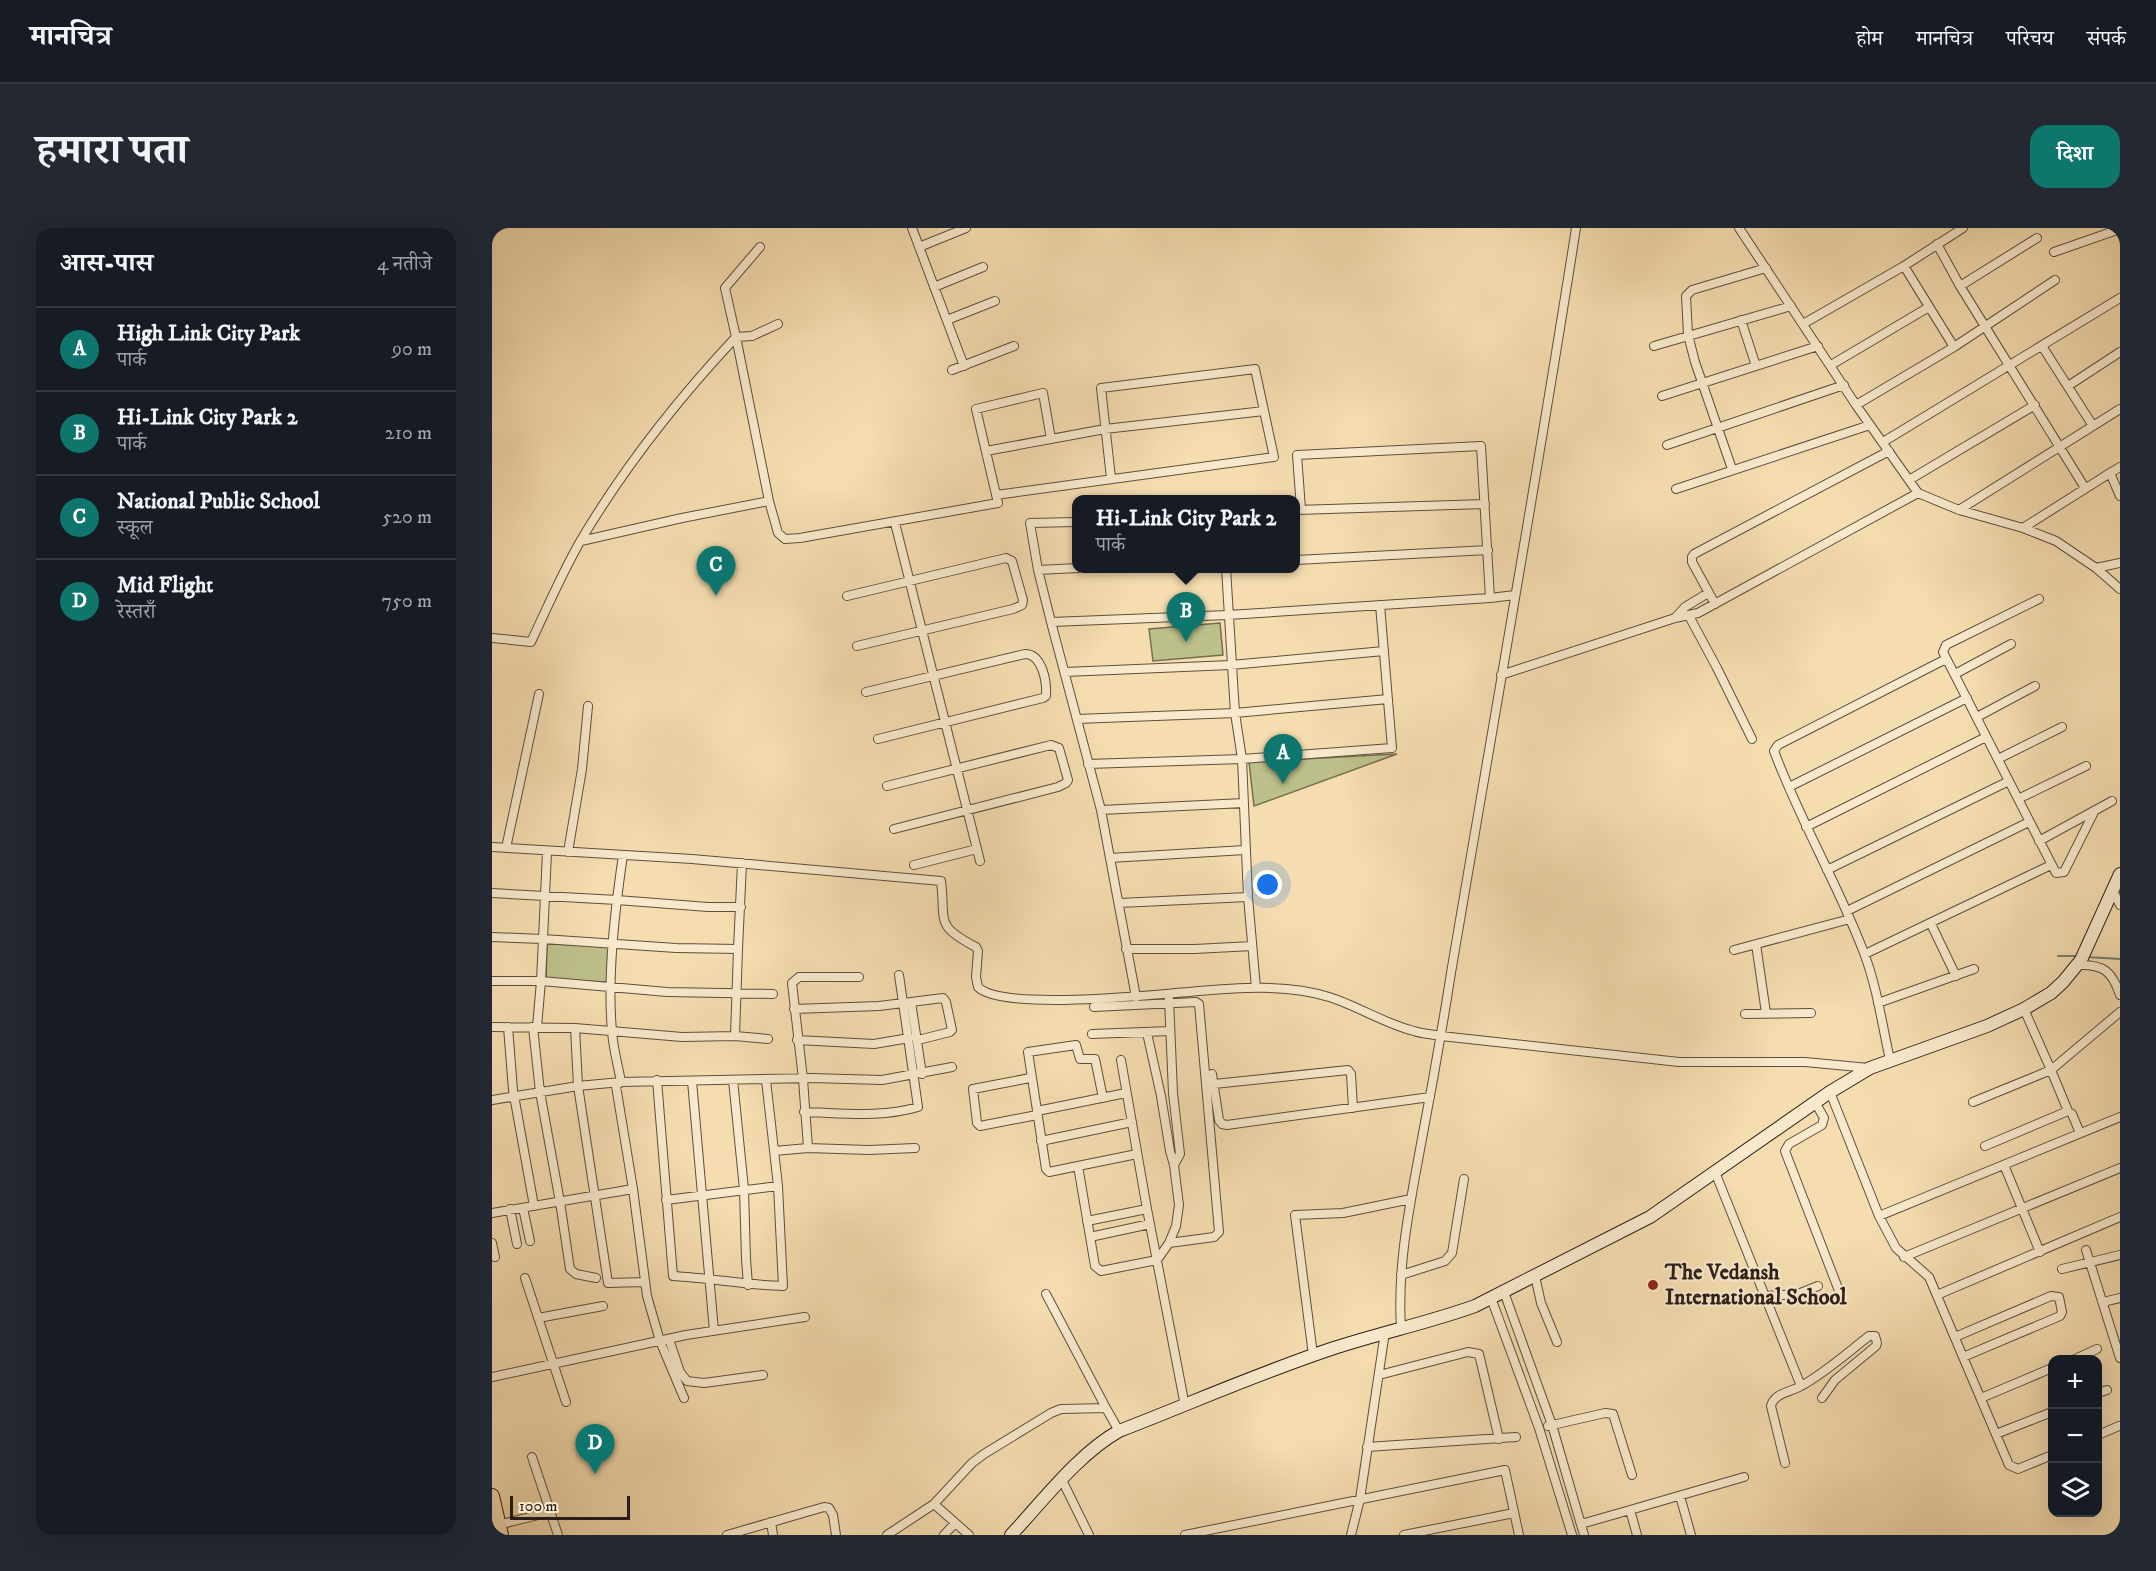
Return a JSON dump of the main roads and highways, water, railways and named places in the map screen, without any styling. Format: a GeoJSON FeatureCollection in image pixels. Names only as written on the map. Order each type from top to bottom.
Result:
{"type":"FeatureCollection","features":[{"type":"Feature","properties":{"kind":"main road"},"geometry":{"type":"LineString","coordinates":[[492,1496],[499,1530]]}},
{"type":"Feature","properties":{"kind":"waterway"},"geometry":{"type":"LineString","coordinates":[[2058,956],[2078,956]]}},
{"type":"Feature","properties":{"kind":"waterway"},"geometry":{"type":"LineString","coordinates":[[2087,957],[2120,959]]}},
{"type":"Feature","properties":{"kind":"place","name":"National Public School"},"geometry":{"type":"Point","coordinates":[716,596]}},
{"type":"Feature","properties":{"kind":"place","name":"Hi-Link City Park 2"},"geometry":{"type":"Point","coordinates":[1186,642]}},
{"type":"Feature","properties":{"kind":"place","name":"High Link City Park"},"geometry":{"type":"Point","coordinates":[1283,784]}},
{"type":"Feature","properties":{"kind":"place","name":"The Vedansh International School"},"geometry":{"type":"Point","coordinates":[1653,1285]}},
{"type":"Feature","properties":{"kind":"place","name":"Mid Flight"},"geometry":{"type":"Point","coordinates":[595,1474]}}]}
